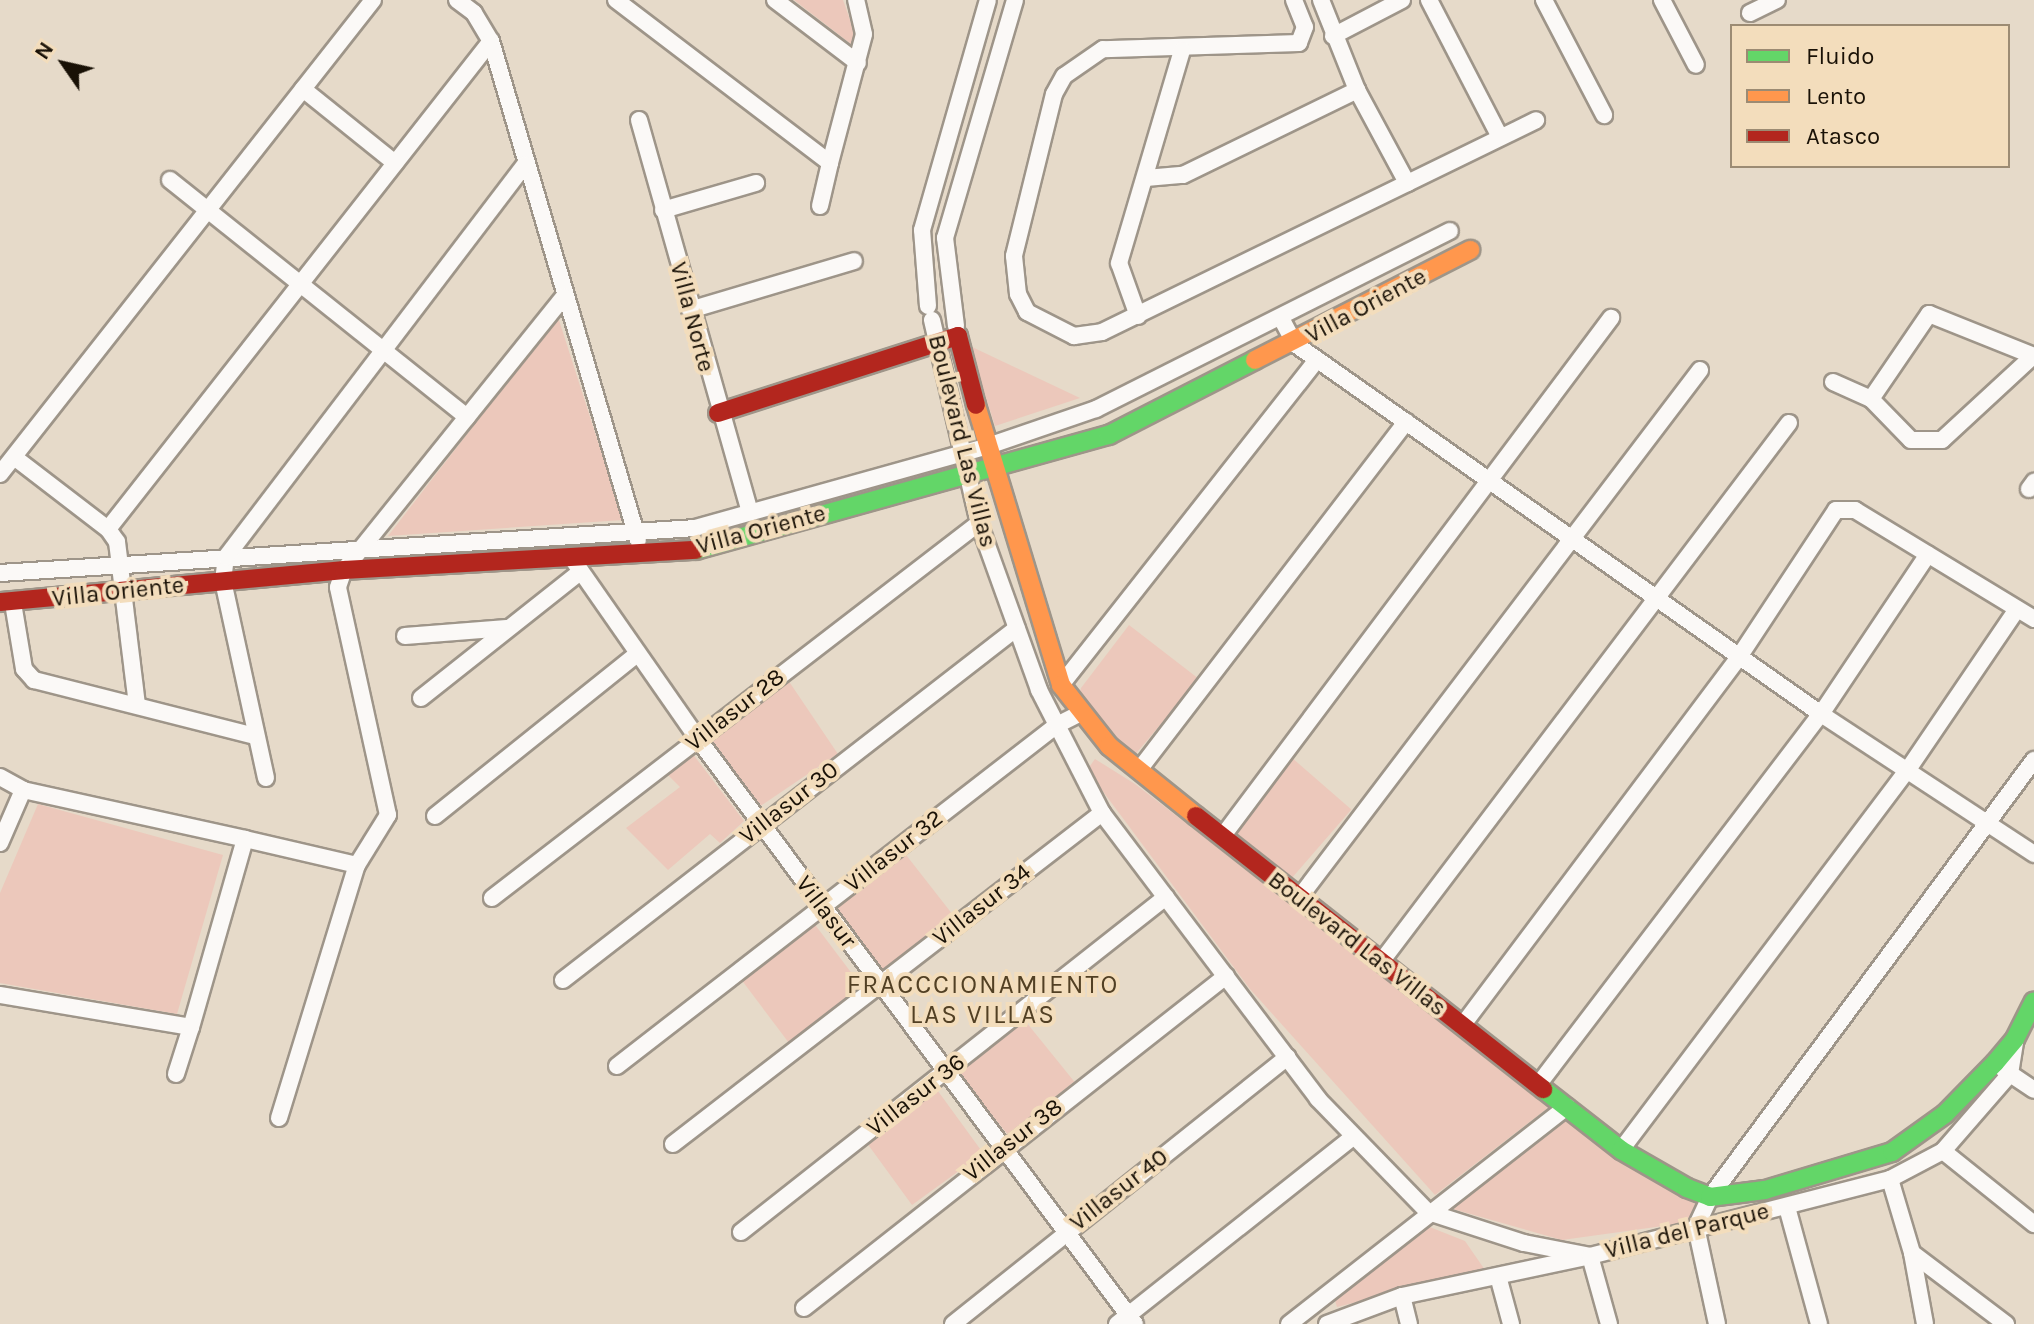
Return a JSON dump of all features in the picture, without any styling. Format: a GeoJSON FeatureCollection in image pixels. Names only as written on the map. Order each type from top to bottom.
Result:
{"type":"FeatureCollection","features":[{"type":"Feature","properties":{"kind":"street"},"geometry":{"type":"LineString","coordinates":[[0,474],[373,0]]}},
{"type":"Feature","properties":{"kind":"street"},"geometry":{"type":"LineString","coordinates":[[457,0],[474,13],[491,41],[525,165],[642,553]]}},
{"type":"Feature","properties":{"kind":"street"},"geometry":{"type":"LineString","coordinates":[[775,0],[858,63]]}},
{"type":"Feature","properties":{"kind":"street"},"geometry":{"type":"LineString","coordinates":[[820,206],[864,34],[856,0]]}},
{"type":"Feature","properties":{"kind":"street","name":"Boulevard Las Villas"},"geometry":{"type":"LineString","coordinates":[[988,0],[922,230],[923,273],[979,523],[1057,725],[1102,813],[1287,1057],[1353,1137],[1428,1212],[1524,1243],[1590,1256]]}},
{"type":"Feature","properties":{"kind":"street","name":"Boulevard Las Villas"},"geometry":{"type":"LineString","coordinates":[[1015,0],[947,224],[948,277],[957,331],[985,447],[1061,685],[1079,714],[1139,770],[1299,898],[1621,1150],[1710,1197]]}},
{"type":"Feature","properties":{"kind":"street"},"geometry":{"type":"LineString","coordinates":[[1294,0],[1305,27],[1299,43],[1182,50],[1103,49],[1064,76],[1054,94],[1014,256],[1018,294],[1027,312],[1053,329],[1088,335],[1138,316],[1536,120]]}},
{"type":"Feature","properties":{"kind":"street"},"geometry":{"type":"LineString","coordinates":[[1321,0],[1357,90],[1407,183]]}},
{"type":"Feature","properties":{"kind":"street"},"geometry":{"type":"LineString","coordinates":[[1333,36],[1402,0]]}},
{"type":"Feature","properties":{"kind":"street"},"geometry":{"type":"LineString","coordinates":[[1429,0],[1500,137]]}},
{"type":"Feature","properties":{"kind":"street"},"geometry":{"type":"LineString","coordinates":[[1544,0],[1604,115]]}},
{"type":"Feature","properties":{"kind":"street"},"geometry":{"type":"LineString","coordinates":[[1662,0],[1696,65]]}},
{"type":"Feature","properties":{"kind":"street"},"geometry":{"type":"LineString","coordinates":[[1750,13],[1776,0]]}},
{"type":"Feature","properties":{"kind":"street"},"geometry":{"type":"LineString","coordinates":[[626,3],[830,163]]}},
{"type":"Feature","properties":{"kind":"street"},"geometry":{"type":"LineString","coordinates":[[108,529],[491,41]]}},
{"type":"Feature","properties":{"kind":"street"},"geometry":{"type":"LineString","coordinates":[[1138,316],[1119,263],[1182,50]]}},
{"type":"Feature","properties":{"kind":"street"},"geometry":{"type":"LineString","coordinates":[[303,89],[395,163]]}},
{"type":"Feature","properties":{"kind":"street"},"geometry":{"type":"LineString","coordinates":[[1146,178],[1183,175],[1357,90]]}},
{"type":"Feature","properties":{"kind":"street","name":"Villa Norte"},"geometry":{"type":"LineString","coordinates":[[639,120],[718,413],[750,513]]}},
{"type":"Feature","properties":{"kind":"street"},"geometry":{"type":"LineString","coordinates":[[266,778],[223,581],[226,557],[525,165]]}},
{"type":"Feature","properties":{"kind":"street"},"geometry":{"type":"LineString","coordinates":[[170,180],[467,417]]}},
{"type":"Feature","properties":{"kind":"street"},"geometry":{"type":"LineString","coordinates":[[663,210],[756,183]]}},
{"type":"Feature","properties":{"kind":"street","name":"Villa Oriente"},"geometry":{"type":"LineString","coordinates":[[0,573],[695,528],[985,447],[1096,409],[1450,231]]}},
{"type":"Feature","properties":{"kind":"street","name":"Villa Oriente"},"geometry":{"type":"LineString","coordinates":[[6,602],[344,570],[575,565],[642,553],[707,549],[967,471],[1109,435],[1295,344],[1470,250]]}},
{"type":"Feature","properties":{"kind":"street"},"geometry":{"type":"LineString","coordinates":[[690,310],[854,261]]}},
{"type":"Feature","properties":{"kind":"street"},"geometry":{"type":"LineString","coordinates":[[923,273],[948,277]]}},
{"type":"Feature","properties":{"kind":"street"},"geometry":{"type":"LineString","coordinates":[[279,1118],[357,865],[388,815],[338,600],[344,570],[564,296]]}},
{"type":"Feature","properties":{"kind":"street"},"geometry":{"type":"LineString","coordinates":[[1833,382],[1871,399],[1911,440],[1942,440],[2033,356],[1929,314],[1871,399]]}},
{"type":"Feature","properties":{"kind":"street"},"geometry":{"type":"LineString","coordinates":[[1281,318],[1295,344],[1317,360],[1821,714],[1909,768],[2034,854]]}},
{"type":"Feature","properties":{"kind":"street"},"geometry":{"type":"LineString","coordinates":[[1222,837],[1611,318]]}},
{"type":"Feature","properties":{"kind":"street"},"geometry":{"type":"LineString","coordinates":[[718,413],[937,341],[957,331]]}},
{"type":"Feature","properties":{"kind":"street"},"geometry":{"type":"LineString","coordinates":[[1061,685],[1317,360]]}},
{"type":"Feature","properties":{"kind":"street"},"geometry":{"type":"LineString","coordinates":[[1299,898],[1700,370]]}},
{"type":"Feature","properties":{"kind":"street"},"geometry":{"type":"LineString","coordinates":[[1139,770],[1406,422]]}},
{"type":"Feature","properties":{"kind":"street"},"geometry":{"type":"LineString","coordinates":[[1381,962],[1653,596],[1789,423]]}},
{"type":"Feature","properties":{"kind":"street"},"geometry":{"type":"LineString","coordinates":[[14,457],[108,529],[117,542],[119,589],[137,705]]}},
{"type":"Feature","properties":{"kind":"street"},"geometry":{"type":"LineString","coordinates":[[1462,1026],[1739,657],[1836,510],[1855,510],[2034,619]]}},
{"type":"Feature","properties":{"kind":"street","name":"Villasur 28"},"geometry":{"type":"LineString","coordinates":[[492,898],[979,523]]}},
{"type":"Feature","properties":{"kind":"street"},"geometry":{"type":"LineString","coordinates":[[1538,1085],[1821,714],[1928,554]]}},
{"type":"Feature","properties":{"kind":"street"},"geometry":{"type":"LineString","coordinates":[[421,698],[507,628],[575,565]]}},
{"type":"Feature","properties":{"kind":"street","name":"Villasur"},"geometry":{"type":"LineString","coordinates":[[575,565],[698,739],[1127,1321]]}},
{"type":"Feature","properties":{"kind":"street"},"geometry":{"type":"LineString","coordinates":[[6,602],[29,677],[255,736]]}},
{"type":"Feature","properties":{"kind":"street"},"geometry":{"type":"LineString","coordinates":[[1621,1150],[1909,768],[2017,609]]}},
{"type":"Feature","properties":{"kind":"street"},"geometry":{"type":"LineString","coordinates":[[405,636],[507,628]]}},
{"type":"Feature","properties":{"kind":"street","name":"Villasur 30"},"geometry":{"type":"LineString","coordinates":[[563,980],[1017,628]]}},
{"type":"Feature","properties":{"kind":"street"},"geometry":{"type":"LineString","coordinates":[[435,816],[637,654]]}},
{"type":"Feature","properties":{"kind":"street","name":"Villasur 32"},"geometry":{"type":"LineString","coordinates":[[617,1066],[1057,725],[1079,714]]}},
{"type":"Feature","properties":{"kind":"street"},"geometry":{"type":"LineString","coordinates":[[1717,1324],[1696,1227],[1710,1197],[1991,823],[2034,760]]}},
{"type":"Feature","properties":{"kind":"street"},"geometry":{"type":"LineString","coordinates":[[0,777],[23,790],[357,865]]}},
{"type":"Feature","properties":{"kind":"street"},"geometry":{"type":"LineString","coordinates":[[0,843],[23,790]]}},
{"type":"Feature","properties":{"kind":"street","name":"Villasur 34"},"geometry":{"type":"LineString","coordinates":[[673,1144],[1102,813]]}},
{"type":"Feature","properties":{"kind":"street"},"geometry":{"type":"LineString","coordinates":[[176,1074],[245,839]]}},
{"type":"Feature","properties":{"kind":"street","name":"Villasur 36"},"geometry":{"type":"LineString","coordinates":[[741,1232],[1166,897]]}},
{"type":"Feature","properties":{"kind":"street","name":"Villasur 38"},"geometry":{"type":"LineString","coordinates":[[804,1308],[1001,1149],[1226,976]]}},
{"type":"Feature","properties":{"kind":"street"},"geometry":{"type":"LineString","coordinates":[[0,995],[191,1027]]}},
{"type":"Feature","properties":{"kind":"street"},"geometry":{"type":"LineString","coordinates":[[1710,1197],[1765,1190],[1892,1152],[2003,1069],[2034,1001]]}},
{"type":"Feature","properties":{"kind":"street","name":"Villasur 40"},"geometry":{"type":"LineString","coordinates":[[953,1324],[1287,1057]]}},
{"type":"Feature","properties":{"kind":"street"},"geometry":{"type":"LineString","coordinates":[[2003,1069],[2034,1090]]}},
{"type":"Feature","properties":{"kind":"street","name":"Villa del Parque"},"geometry":{"type":"LineString","coordinates":[[1327,1324],[1402,1296],[1590,1256],[1890,1179],[1943,1151],[2003,1069]]}},
{"type":"Feature","properties":{"kind":"street"},"geometry":{"type":"LineString","coordinates":[[1296,1322],[1428,1212],[1567,1107]]}},
{"type":"Feature","properties":{"kind":"street"},"geometry":{"type":"LineString","coordinates":[[1127,1321],[1353,1137]]}},
{"type":"Feature","properties":{"kind":"street"},"geometry":{"type":"LineString","coordinates":[[1943,1151],[2034,1224]]}},
{"type":"Feature","properties":{"kind":"street"},"geometry":{"type":"LineString","coordinates":[[1890,1179],[1912,1253],[1925,1324]]}},
{"type":"Feature","properties":{"kind":"street"},"geometry":{"type":"LineString","coordinates":[[1787,1207],[1819,1324]]}},
{"type":"Feature","properties":{"kind":"street"},"geometry":{"type":"LineString","coordinates":[[1912,1253],[2006,1324]]}},
{"type":"Feature","properties":{"kind":"street"},"geometry":{"type":"LineString","coordinates":[[1590,1256],[1609,1324]]}},
{"type":"Feature","properties":{"kind":"street"},"geometry":{"type":"LineString","coordinates":[[1498,1276],[1511,1324]]}},
{"type":"Feature","properties":{"kind":"street"},"geometry":{"type":"LineString","coordinates":[[1402,1296],[1409,1324]]}},
{"type":"Feature","properties":{"kind":"shaded area"},"geometry":{"type":"Polygon","coordinates":[[[794,0],[843,0],[855,34],[851,44],[794,0]]]}},
{"type":"Feature","properties":{"kind":"shaded area"},"geometry":{"type":"Polygon","coordinates":[[[558,317],[623,520],[388,536],[558,317]]]}},
{"type":"Feature","properties":{"kind":"shaded area"},"geometry":{"type":"Polygon","coordinates":[[[970,346],[1080,398],[995,426],[970,346]]]}},
{"type":"Feature","properties":{"kind":"shaded area"},"geometry":{"type":"Polygon","coordinates":[[[1129,625],[1199,679],[1133,757],[1078,700],[1081,688],[1129,625]]]}},
{"type":"Feature","properties":{"kind":"shaded area"},"geometry":{"type":"Polygon","coordinates":[[[788,680],[838,754],[756,809],[706,735],[788,680]]]}},
{"type":"Feature","properties":{"kind":"shaded area"},"geometry":{"type":"Polygon","coordinates":[[[692,753],[744,821],[720,843],[710,834],[668,870],[626,828],[680,787],[667,774],[692,753]]]}},
{"type":"Feature","properties":{"kind":"shaded area"},"geometry":{"type":"Polygon","coordinates":[[[1291,757],[1351,809],[1288,883],[1227,830],[1291,757]]]}},
{"type":"Feature","properties":{"kind":"shaded area"},"geometry":{"type":"Polygon","coordinates":[[[1095,759],[1135,784],[1553,1104],[1435,1195],[1250,989],[1087,770],[1095,759]]]}},
{"type":"Feature","properties":{"kind":"shaded area"},"geometry":{"type":"Polygon","coordinates":[[[38,804],[223,855],[177,1014],[0,983],[0,893],[38,804]]]}},
{"type":"Feature","properties":{"kind":"shaded area"},"geometry":{"type":"Polygon","coordinates":[[[903,851],[955,918],[884,974],[831,907],[903,851]]]}},
{"type":"Feature","properties":{"kind":"shaded area"},"geometry":{"type":"Polygon","coordinates":[[[813,922],[864,989],[790,1044],[740,977],[813,922]]]}},
{"type":"Feature","properties":{"kind":"shaded area"},"geometry":{"type":"Polygon","coordinates":[[[1022,1017],[1074,1082],[1008,1135],[956,1070],[1022,1017]]]}},
{"type":"Feature","properties":{"kind":"shaded area"},"geometry":{"type":"Polygon","coordinates":[[[935,1087],[983,1153],[912,1205],[864,1139],[935,1087]]]}},
{"type":"Feature","properties":{"kind":"shaded area"},"geometry":{"type":"Polygon","coordinates":[[[1564,1116],[1701,1208],[1692,1222],[1562,1240],[1453,1209],[1564,1116]]]}},
{"type":"Feature","properties":{"kind":"shaded area"},"geometry":{"type":"Polygon","coordinates":[[[1422,1224],[1465,1241],[1485,1270],[1337,1307],[1333,1294],[1422,1224]]]}},
{"type":"Feature","properties":{"kind":"traffic: fast"},"geometry":{"type":"LineString","coordinates":[[696,550],[1109,435],[1255,360]]}},
{"type":"Feature","properties":{"kind":"traffic: fast"},"geometry":{"type":"LineString","coordinates":[[1543,1089],[1621,1150],[1687,1188],[1710,1197],[1765,1190],[1892,1152],[1945,1114],[1995,1063],[2015,1039],[2034,1001]]}},
{"type":"Feature","properties":{"kind":"traffic: slow"},"geometry":{"type":"LineString","coordinates":[[1255,360],[1470,250]]}},
{"type":"Feature","properties":{"kind":"traffic: slow"},"geometry":{"type":"LineString","coordinates":[[976,405],[1061,685],[1109,746],[1196,816]]}},
{"type":"Feature","properties":{"kind":"traffic: jam"},"geometry":{"type":"LineString","coordinates":[[718,413],[958,336],[976,405]]}},
{"type":"Feature","properties":{"kind":"traffic: jam"},"geometry":{"type":"LineString","coordinates":[[0,602],[344,570],[696,550]]}},
{"type":"Feature","properties":{"kind":"traffic: jam"},"geometry":{"type":"LineString","coordinates":[[1196,816],[1543,1089]]}},
{"type":"Feature","properties":{"kind":"district","name":"FRACCCIONAMIENTO LAS VILLAS"},"geometry":{"type":"Point","coordinates":[983,1000]}}]}
